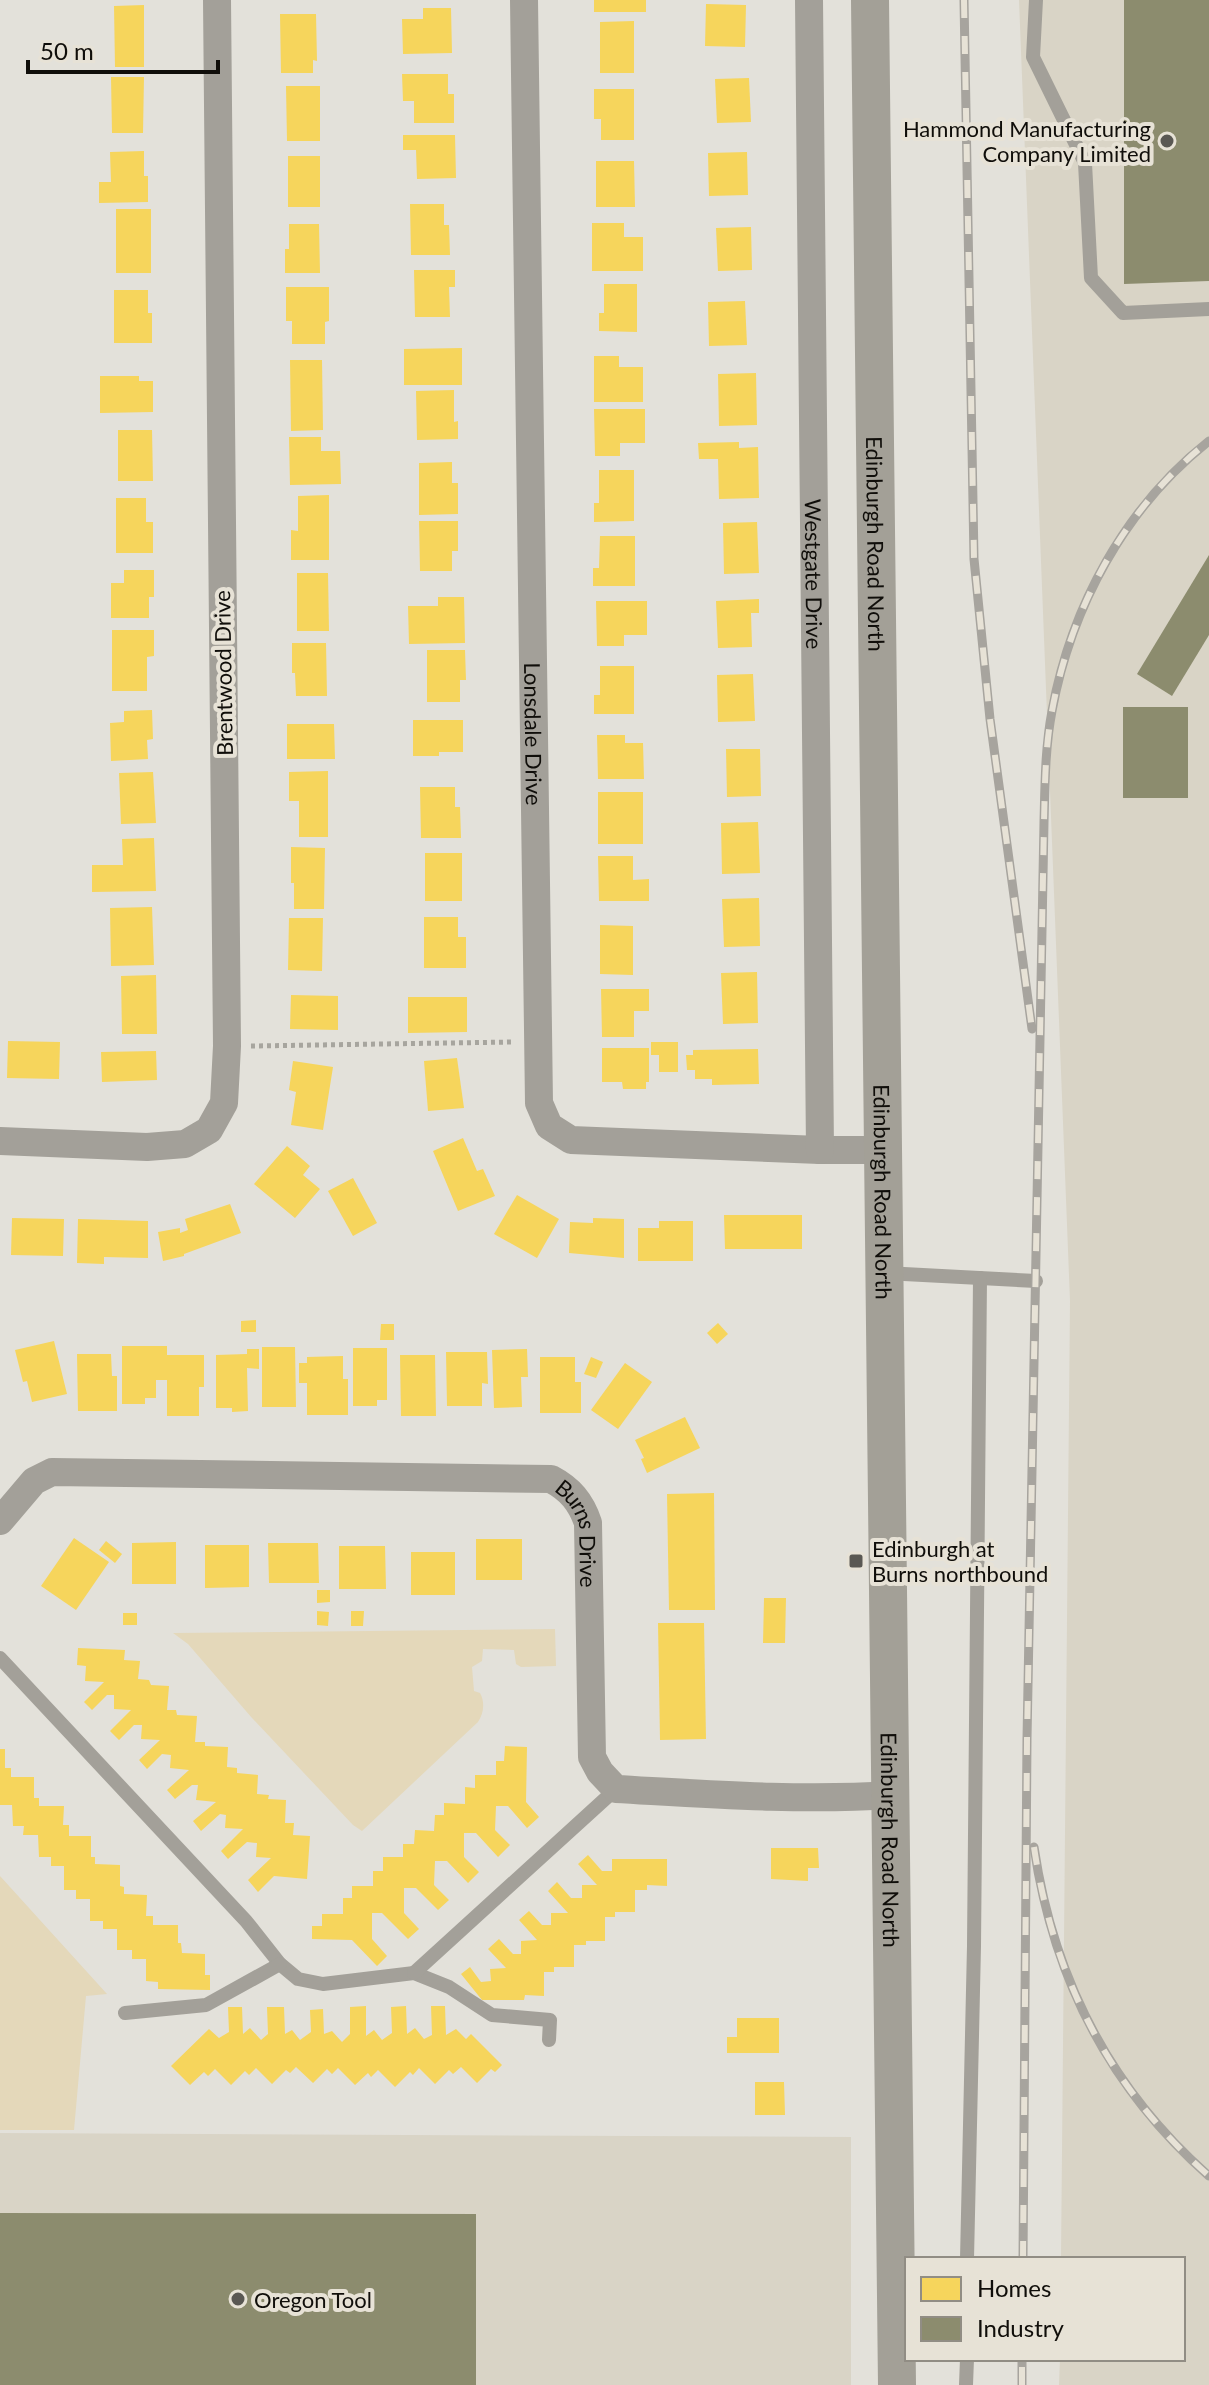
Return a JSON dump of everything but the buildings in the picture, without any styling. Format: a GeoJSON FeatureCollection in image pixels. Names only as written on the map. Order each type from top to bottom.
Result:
{"type":"FeatureCollection","features":[{"type":"Feature","properties":{"kind":"main road","name":"Edinburgh Road North"},"geometry":{"type":"LineString","coordinates":[[870,0],[897,2385]]}},
{"type":"Feature","properties":{"kind":"street","name":"Brentwood Drive"},"geometry":{"type":"LineString","coordinates":[[0,1141],[147,1147],[185,1144],[209,1130],[224,1103],[227,1046],[217,0]]}},
{"type":"Feature","properties":{"kind":"street","name":"Lonsdale Drive"},"geometry":{"type":"LineString","coordinates":[[524,0],[539,1103],[549,1126],[571,1140],[883,1150]]}},
{"type":"Feature","properties":{"kind":"street","name":"Westgate Drive"},"geometry":{"type":"LineString","coordinates":[[809,0],[820,1150]]}},
{"type":"Feature","properties":{"kind":"street","name":"Burns Drive"},"geometry":{"type":"LineString","coordinates":[[0,1521],[34,1481],[52,1472],[551,1479],[563,1485],[583,1506],[588,1523],[592,1757],[600,1772],[616,1789]]}},
{"type":"Feature","properties":{"kind":"street"},"geometry":{"type":"LineString","coordinates":[[616,1789],[811,1798],[891,1795]]}},
{"type":"Feature","properties":{"kind":"lane"},"geometry":{"type":"LineString","coordinates":[[1036,0],[1033,57],[1085,163],[1091,278],[1123,313],[1209,309]]}},
{"type":"Feature","properties":{"kind":"lane"},"geometry":{"type":"LineString","coordinates":[[885,1273],[1036,1281]]}},
{"type":"Feature","properties":{"kind":"lane"},"geometry":{"type":"LineString","coordinates":[[967,2257],[974,1946],[980,1278]]}},
{"type":"Feature","properties":{"kind":"lane"},"geometry":{"type":"LineString","coordinates":[[0,1658],[246,1921],[280,1964],[298,1979],[323,1984],[414,1973],[449,1987],[492,2015],[550,2020],[549,2040]]}},
{"type":"Feature","properties":{"kind":"lane"},"geometry":{"type":"LineString","coordinates":[[414,1973],[616,1789]]}},
{"type":"Feature","properties":{"kind":"lane"},"geometry":{"type":"LineString","coordinates":[[125,2013],[206,2005],[280,1964]]}},
{"type":"Feature","properties":{"kind":"lane"},"geometry":{"type":"LineString","coordinates":[[966,2385],[967,2361]]}},
{"type":"Feature","properties":{"kind":"path"},"geometry":{"type":"LineString","coordinates":[[227,1046],[538,1041]]}},
{"type":"Feature","properties":{"kind":"shaded area"},"geometry":{"type":"Polygon","coordinates":[[[1019,0],[1209,0],[1209,2385],[1059,2385],[1060,2361],[1185,2361],[1185,2257],[1061,2257],[1070,1301],[1019,0]]]}},
{"type":"Feature","properties":{"kind":"shaded area"},"geometry":{"type":"Polygon","coordinates":[[[555,1629],[556,1666],[521,1667],[516,1664],[514,1650],[483,1649],[482,1661],[472,1667],[474,1691],[480,1693],[483,1704],[478,1722],[362,1831],[252,1718],[188,1644],[173,1633],[555,1629]]]}},
{"type":"Feature","properties":{"kind":"shaded area"},"geometry":{"type":"Polygon","coordinates":[[[0,1876],[107,1994],[86,1996],[74,2130],[0,2130],[0,1876]]]}},
{"type":"Feature","properties":{"kind":"shaded area"},"geometry":{"type":"Polygon","coordinates":[[[0,2133],[851,2137],[851,2385],[0,2385],[0,2133]]]}},
{"type":"Feature","properties":{"kind":"railway"},"geometry":{"type":"LineString","coordinates":[[964,0],[974,559],[990,719],[1032,1029]]}},
{"type":"Feature","properties":{"kind":"railway"},"geometry":{"type":"LineString","coordinates":[[1023,2257],[1027,1739],[1048,739],[1061,672],[1073,634],[1106,562],[1152,496],[1209,441]]}},
{"type":"Feature","properties":{"kind":"railway"},"geometry":{"type":"LineString","coordinates":[[1034,1847],[1055,1941],[1091,2027],[1142,2106],[1209,2176]]}},
{"type":"Feature","properties":{"kind":"railway"},"geometry":{"type":"LineString","coordinates":[[1022,2361],[1022,2385]]}},
{"type":"Feature","properties":{"kind":"place","name":"Hammond Manufacturing Company Limited"},"geometry":{"type":"Point","coordinates":[1167,141]}},
{"type":"Feature","properties":{"kind":"place","name":"Edinburgh at Burns northbound"},"geometry":{"type":"Point","coordinates":[856,1561]}},
{"type":"Feature","properties":{"kind":"place","name":"Oregon Tool"},"geometry":{"type":"Point","coordinates":[238,2299]}}]}
